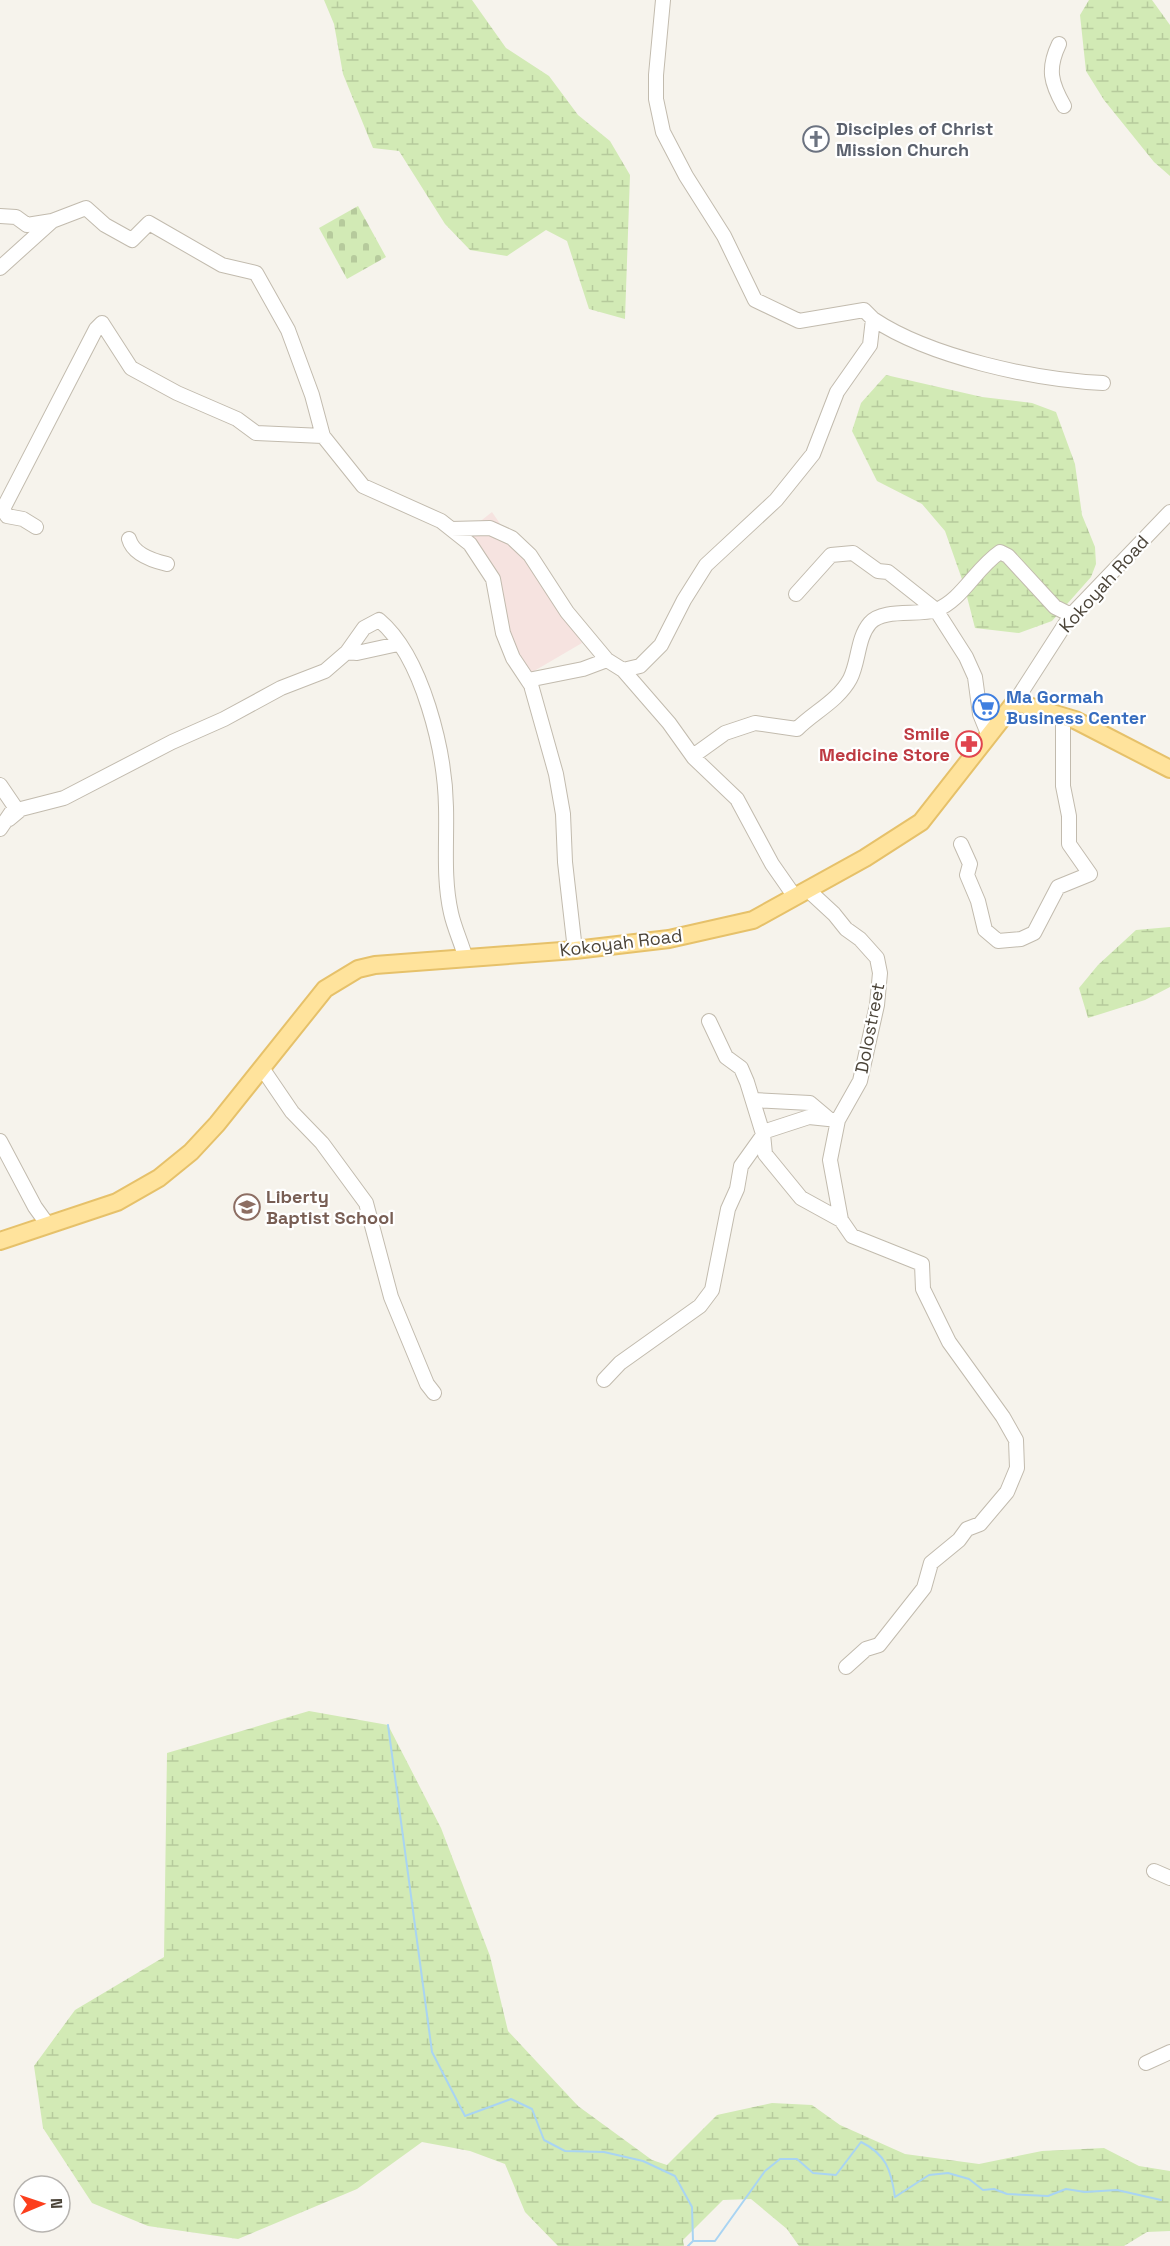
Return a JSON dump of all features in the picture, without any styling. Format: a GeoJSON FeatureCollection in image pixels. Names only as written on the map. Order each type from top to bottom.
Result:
{"type":"FeatureCollection","features":[{"type":"Feature","properties":{"kind":"main road","name":"Kokoyah Road"},"geometry":{"type":"LineString","coordinates":[[0,1241],[117,1202],[159,1178],[191,1152],[217,1124],[325,988],[350,973],[375,965],[465,956],[575,950],[669,939],[717,930],[753,920],[901,837],[921,822],[1015,702]]}},
{"type":"Feature","properties":{"kind":"main road"},"geometry":{"type":"LineString","coordinates":[[1015,702],[1063,716],[1170,769]]}},
{"type":"Feature","properties":{"kind":"street"},"geometry":{"type":"LineString","coordinates":[[663,0],[656,75],[656,99],[663,132],[680,167],[724,236],[755,300],[799,321],[864,310],[873,319],[898,335],[971,359],[1072,381],[1103,383]]}},
{"type":"Feature","properties":{"kind":"street"},"geometry":{"type":"LineString","coordinates":[[1059,44],[1051,61],[1053,84],[1064,106]]}},
{"type":"Feature","properties":{"kind":"street"},"geometry":{"type":"LineString","coordinates":[[0,216],[16,217],[27,225],[52,221],[86,208],[105,225],[132,240],[149,223],[222,265],[256,273],[288,330],[312,395],[323,436],[363,486],[441,521],[470,544],[493,579],[503,633],[513,658],[528,680],[539,708],[563,814],[565,862],[575,950]]}},
{"type":"Feature","properties":{"kind":"street"},"geometry":{"type":"LineString","coordinates":[[0,268],[52,221]]}},
{"type":"Feature","properties":{"kind":"street"},"geometry":{"type":"LineString","coordinates":[[623,670],[640,666],[661,645],[684,600],[706,565],[776,500],[813,454],[837,392],[870,345],[873,319]]}},
{"type":"Feature","properties":{"kind":"street"},"geometry":{"type":"LineString","coordinates":[[36,527],[23,519],[7,516],[3,509],[87,346],[102,323],[131,368],[191,400],[237,419],[255,433],[323,436]]}},
{"type":"Feature","properties":{"kind":"street","name":"Kokoyah Road"},"geometry":{"type":"LineString","coordinates":[[1015,702],[1071,615],[1170,512]]}},
{"type":"Feature","properties":{"kind":"street","name":"Dolostreet"},"geometry":{"type":"LineString","coordinates":[[451,529],[490,528],[512,538],[530,555],[567,612],[607,660],[623,670],[669,723],[693,756],[736,799],[772,864],[802,893],[834,914],[876,958],[880,974],[877,1005],[860,1081],[834,1119],[830,1161],[841,1220]]}},
{"type":"Feature","properties":{"kind":"street"},"geometry":{"type":"LineString","coordinates":[[129,539],[131,544],[153,561],[167,564]]}},
{"type":"Feature","properties":{"kind":"street"},"geometry":{"type":"LineString","coordinates":[[693,756],[725,733],[755,723],[797,729],[839,695],[851,678],[870,623],[878,617],[892,613],[909,614],[936,610],[957,599],[972,577],[1000,552],[1008,556],[1055,607],[1071,615]]}},
{"type":"Feature","properties":{"kind":"street"},"geometry":{"type":"LineString","coordinates":[[795,594],[831,555],[854,553],[878,571],[888,572],[936,610],[975,677],[980,714],[989,736]]}},
{"type":"Feature","properties":{"kind":"street"},"geometry":{"type":"LineString","coordinates":[[5,824],[21,809],[73,793],[172,742],[225,719],[281,688],[325,671],[347,651],[364,628],[379,620],[398,644],[416,673],[430,705],[446,806],[446,871],[451,914],[465,956]]}},
{"type":"Feature","properties":{"kind":"street"},"geometry":{"type":"LineString","coordinates":[[347,651],[357,653],[398,644]]}},
{"type":"Feature","properties":{"kind":"street"},"geometry":{"type":"LineString","coordinates":[[528,680],[583,669],[607,660]]}},
{"type":"Feature","properties":{"kind":"street"},"geometry":{"type":"LineString","coordinates":[[961,844],[970,864],[967,875],[978,901],[985,930],[998,940],[1021,939],[1035,933],[1058,887],[1090,874],[1069,844],[1069,816],[1063,786],[1063,716]]}},
{"type":"Feature","properties":{"kind":"street"},"geometry":{"type":"LineString","coordinates":[[0,785],[15,807],[5,824]]}},
{"type":"Feature","properties":{"kind":"street"},"geometry":{"type":"LineString","coordinates":[[709,1021],[726,1057],[741,1068],[763,1134],[765,1154],[792,1190],[801,1198],[841,1220],[852,1236],[922,1264],[923,1289],[949,1342],[1003,1417],[1016,1440],[1017,1468],[1007,1492],[980,1524],[967,1529],[959,1540],[931,1563],[924,1588],[879,1645],[866,1649],[846,1667]]}},
{"type":"Feature","properties":{"kind":"street"},"geometry":{"type":"LineString","coordinates":[[262,1068],[291,1112],[322,1143],[366,1203],[391,1297],[427,1384],[434,1394]]}},
{"type":"Feature","properties":{"kind":"street"},"geometry":{"type":"LineString","coordinates":[[753,1100],[810,1103],[834,1119]]}},
{"type":"Feature","properties":{"kind":"street"},"geometry":{"type":"LineString","coordinates":[[604,1380],[620,1363],[700,1306],[712,1290],[728,1209],[737,1189],[741,1166],[763,1134],[809,1117],[834,1119]]}},
{"type":"Feature","properties":{"kind":"street"},"geometry":{"type":"LineString","coordinates":[[0,1141],[35,1207],[48,1225]]}},
{"type":"Feature","properties":{"kind":"street"},"geometry":{"type":"LineString","coordinates":[[1154,1871],[1170,1878]]}},
{"type":"Feature","properties":{"kind":"street"},"geometry":{"type":"LineString","coordinates":[[1146,2063],[1170,2052]]}},
{"type":"Feature","properties":{"kind":"shaded area"},"geometry":{"type":"Polygon","coordinates":[[[492,512],[582,643],[529,674],[496,617],[493,574],[463,535],[492,512]]]}},
{"type":"Feature","properties":{"kind":"green space"},"geometry":{"type":"Polygon","coordinates":[[[324,0],[472,0],[506,48],[549,76],[578,115],[610,141],[630,175],[625,319],[589,309],[567,241],[546,230],[507,256],[470,250],[445,224],[399,151],[373,148],[343,74],[334,24],[324,0]]]}},
{"type":"Feature","properties":{"kind":"green space"},"geometry":{"type":"Polygon","coordinates":[[[1089,0],[1152,0],[1170,25],[1170,176],[1154,162],[1104,100],[1086,71],[1080,15],[1089,0]]]}},
{"type":"Feature","properties":{"kind":"green space"},"geometry":{"type":"Polygon","coordinates":[[[358,206],[386,257],[347,279],[319,228],[358,206]]]}},
{"type":"Feature","properties":{"kind":"green space"},"geometry":{"type":"Polygon","coordinates":[[[886,375],[982,397],[1032,403],[1056,412],[1075,464],[1082,515],[1095,547],[1096,564],[1091,577],[1052,621],[1019,633],[975,628],[964,585],[945,531],[922,504],[877,481],[852,431],[861,403],[886,375]]]}},
{"type":"Feature","properties":{"kind":"green space"},"geometry":{"type":"Polygon","coordinates":[[[1170,927],[1170,987],[1145,1000],[1088,1018],[1079,988],[1098,965],[1136,930],[1170,927]]]}},
{"type":"Feature","properties":{"kind":"green space"},"geometry":{"type":"Polygon","coordinates":[[[309,1711],[388,1725],[441,1828],[490,1956],[508,2031],[578,2106],[652,2160],[667,2165],[717,2115],[772,2103],[812,2105],[840,2125],[905,2154],[979,2164],[1042,2151],[1104,2148],[1139,2166],[1170,2171],[1170,2231],[1147,2232],[1124,2246],[799,2246],[787,2229],[751,2199],[723,2200],[683,2240],[684,2246],[558,2246],[525,2212],[505,2164],[470,2151],[422,2142],[357,2189],[238,2239],[148,2226],[92,2203],[43,2128],[34,2066],[75,2010],[164,1957],[167,1753],[309,1711]]]}},
{"type":"Feature","properties":{"kind":"waterway"},"geometry":{"type":"LineString","coordinates":[[388,1725],[432,2052],[465,2116],[511,2099],[532,2109],[544,2140],[565,2151],[604,2152],[643,2161],[675,2176],[692,2207],[693,2241],[688,2246]]}},
{"type":"Feature","properties":{"kind":"waterway"},"geometry":{"type":"LineString","coordinates":[[693,2241],[715,2241],[765,2171],[780,2159],[797,2159],[813,2173],[836,2175],[861,2142],[876,2152],[886,2164],[892,2179],[895,2197],[929,2175],[948,2173],[969,2179],[983,2190],[994,2189],[1007,2194],[1048,2196],[1066,2189],[1085,2192],[1117,2190],[1161,2200]]}},
{"type":"Feature","properties":{"kind":"place","name":"Disciples of Christ Mission Church"},"geometry":{"type":"Point","coordinates":[816,139]}},
{"type":"Feature","properties":{"kind":"place","name":"Ma Gormah Business Center"},"geometry":{"type":"Point","coordinates":[986,707]}},
{"type":"Feature","properties":{"kind":"place","name":"Smile Medicine Store"},"geometry":{"type":"Point","coordinates":[969,744]}},
{"type":"Feature","properties":{"kind":"place","name":"Liberty Baptist School"},"geometry":{"type":"Point","coordinates":[247,1207]}}]}
